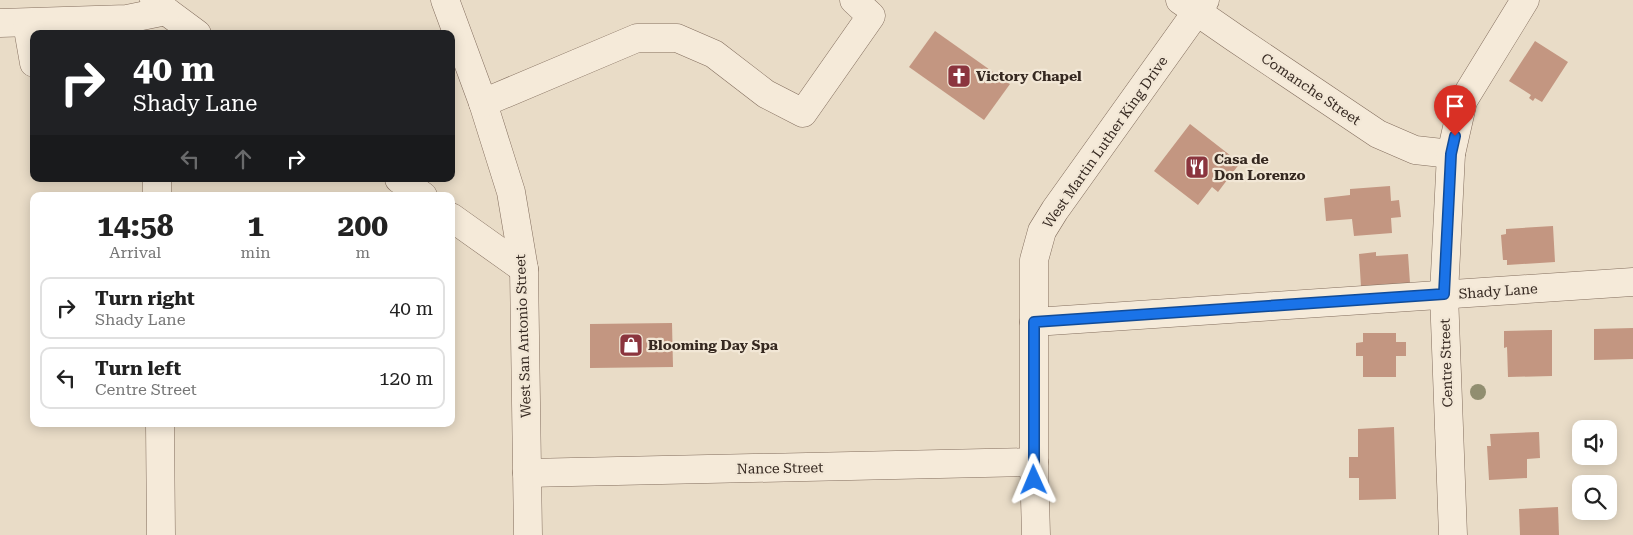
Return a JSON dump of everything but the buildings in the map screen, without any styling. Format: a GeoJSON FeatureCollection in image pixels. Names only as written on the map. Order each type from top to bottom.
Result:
{"type":"FeatureCollection","features":[{"type":"Feature","properties":{"kind":"street","name":"West San Antonio Street"},"geometry":{"type":"LineString","coordinates":[[445,0],[484,103],[511,192],[524,269],[528,535]]}},
{"type":"Feature","properties":{"kind":"street"},"geometry":{"type":"LineString","coordinates":[[484,103],[638,38],[677,38],[714,54],[766,94],[803,113],[870,16],[854,0]]}},
{"type":"Feature","properties":{"kind":"street","name":"Centre Street"},"geometry":{"type":"LineString","coordinates":[[1452,535],[1444,294],[1451,154],[1463,101],[1525,0]]}},
{"type":"Feature","properties":{"kind":"street","name":"Comanche Street"},"geometry":{"type":"LineString","coordinates":[[1194,4],[1378,134],[1415,150],[1451,154]]}},
{"type":"Feature","properties":{"kind":"street","name":"West Martin Luther King Drive"},"geometry":{"type":"LineString","coordinates":[[1036,535],[1034,260],[1042,231],[1194,4]]}},
{"type":"Feature","properties":{"kind":"street"},"geometry":{"type":"LineString","coordinates":[[0,23],[127,19],[162,11],[191,30]]}},
{"type":"Feature","properties":{"kind":"street"},"geometry":{"type":"LineString","coordinates":[[27,23],[30,40]]}},
{"type":"Feature","properties":{"kind":"street"},"geometry":{"type":"LineString","coordinates":[[403,182],[417,192]]}},
{"type":"Feature","properties":{"kind":"street"},"geometry":{"type":"LineString","coordinates":[[455,220],[524,269]]}},
{"type":"Feature","properties":{"kind":"street","name":"Shady Lane"},"geometry":{"type":"LineString","coordinates":[[1034,322],[1633,282]]}},
{"type":"Feature","properties":{"kind":"street"},"geometry":{"type":"LineString","coordinates":[[160,427],[161,535]]}},
{"type":"Feature","properties":{"kind":"street","name":"Nance Street"},"geometry":{"type":"LineString","coordinates":[[527,473],[1034,462]]}},
{"type":"Feature","properties":{"kind":"place","name":"Victory Chapel"},"geometry":{"type":"Point","coordinates":[959,76]}},
{"type":"Feature","properties":{"kind":"place","name":"Casa de Don Lorenzo"},"geometry":{"type":"Point","coordinates":[1197,167]}},
{"type":"Feature","properties":{"kind":"place","name":"Blooming Day Spa"},"geometry":{"type":"Point","coordinates":[631,345]}},
{"type":"Feature","properties":{"kind":"route"},"geometry":{"type":"LineString","coordinates":[[1034,480],[1034,322],[1444,294],[1451,154],[1455,136]]}}]}
